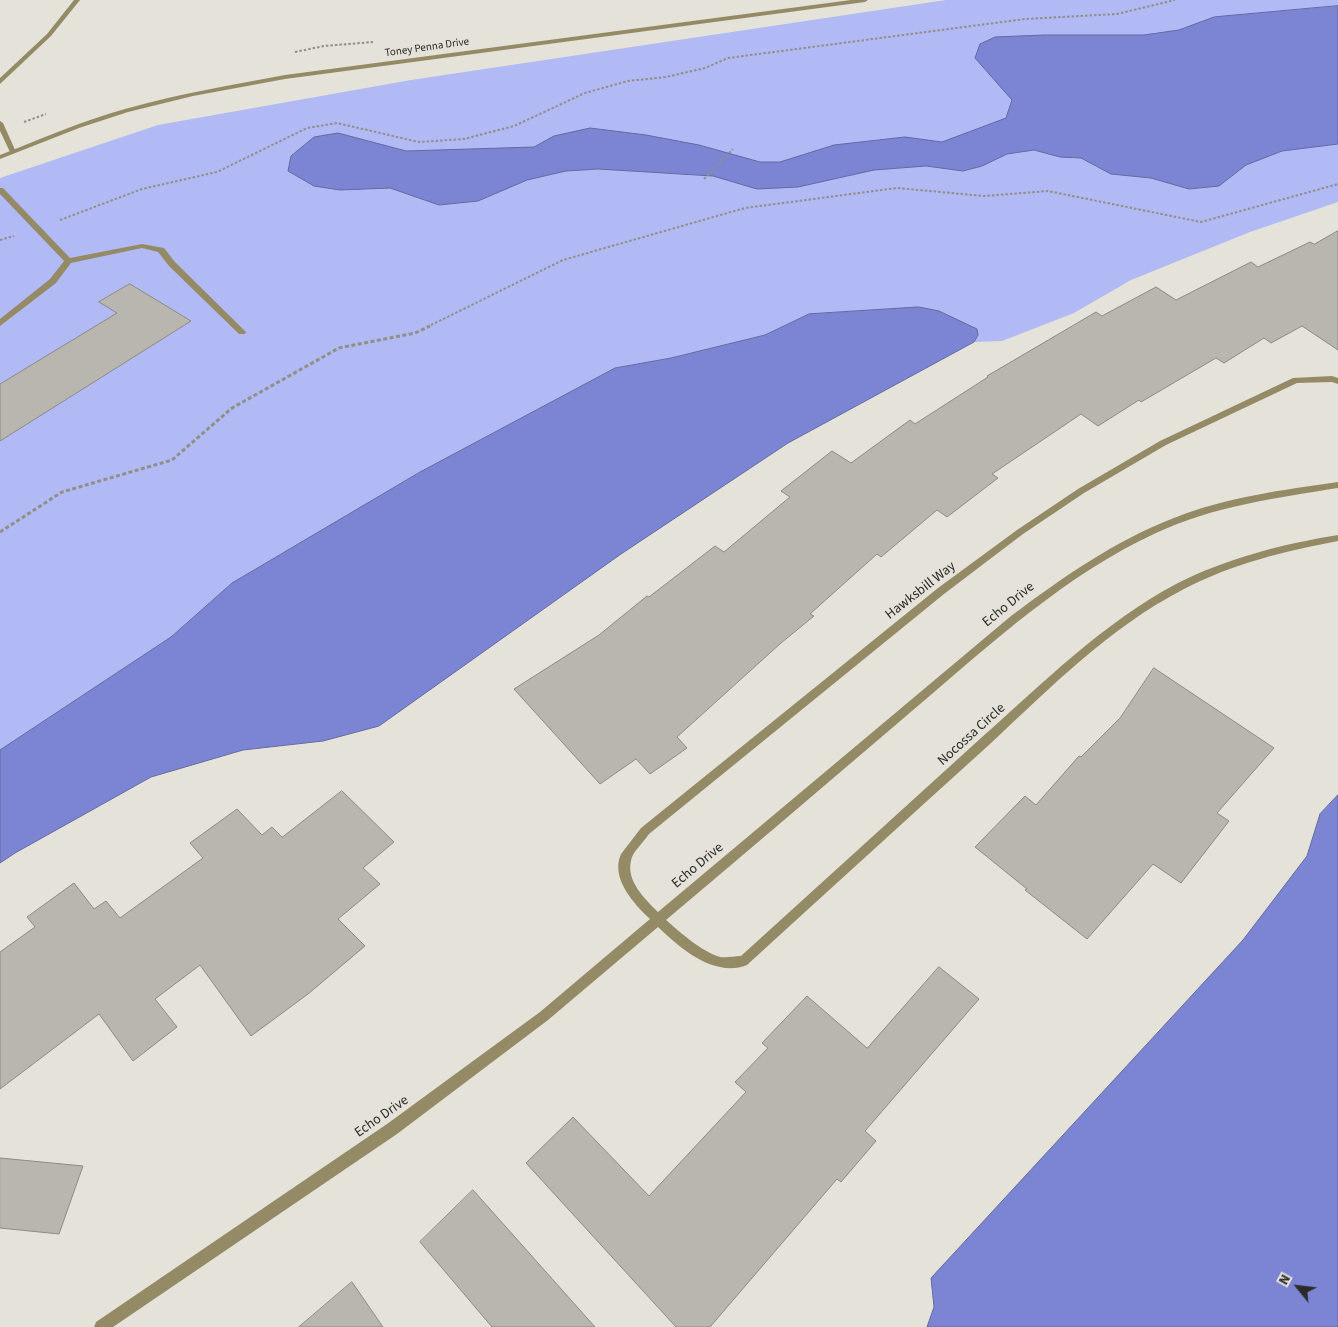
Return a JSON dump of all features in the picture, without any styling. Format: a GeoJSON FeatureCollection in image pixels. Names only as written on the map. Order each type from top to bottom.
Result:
{"type":"FeatureCollection","features":[{"type":"Feature","properties":{"kind":"street"},"geometry":{"type":"LineString","coordinates":[[0,82],[49,35],[77,0]]}},
{"type":"Feature","properties":{"kind":"street","name":"Toney Penna Drive"},"geometry":{"type":"LineString","coordinates":[[0,157],[104,118],[172,99],[240,85],[295,76],[866,0]]}},
{"type":"Feature","properties":{"kind":"street"},"geometry":{"type":"LineString","coordinates":[[0,123],[14,152]]}},
{"type":"Feature","properties":{"kind":"street"},"geometry":{"type":"LineString","coordinates":[[0,190],[68,261]]}},
{"type":"Feature","properties":{"kind":"street"},"geometry":{"type":"LineString","coordinates":[[0,323],[53,281],[68,261],[142,246],[162,250],[172,264],[242,332]]}},
{"type":"Feature","properties":{"kind":"street","name":"Hawksbill Way"},"geometry":{"type":"LineString","coordinates":[[658,920],[635,896],[626,878],[625,858],[645,831],[942,591],[1081,491],[1163,443],[1296,380],[1338,380]]}},
{"type":"Feature","properties":{"kind":"street","name":"Echo Drive"},"geometry":{"type":"LineString","coordinates":[[100,1327],[392,1129],[544,1016],[1014,619],[1060,584],[1123,546],[1162,527],[1203,512],[1269,495],[1338,485]]}},
{"type":"Feature","properties":{"kind":"street","name":"Nocossa Circle"},"geometry":{"type":"LineString","coordinates":[[658,920],[708,956],[721,962],[743,961],[1077,658],[1122,623],[1180,586],[1238,562],[1301,544],[1338,538]]}},
{"type":"Feature","properties":{"kind":"path"},"geometry":{"type":"LineString","coordinates":[[0,240],[142,189],[217,172],[307,128],[337,123],[418,142],[464,140],[514,126],[586,93],[628,81],[666,78],[705,68],[728,58],[1025,19],[1116,14],[1175,0]]}},
{"type":"Feature","properties":{"kind":"path"},"geometry":{"type":"LineString","coordinates":[[704,179],[733,149]]}},
{"type":"Feature","properties":{"kind":"path"},"geometry":{"type":"LineString","coordinates":[[0,532],[62,492],[172,460],[232,408],[339,348],[415,334],[563,260],[745,208],[897,188],[984,196],[1048,191],[1201,222],[1338,184]]}},
{"type":"Feature","properties":{"kind":"shaded area"},"geometry":{"type":"Polygon","coordinates":[[[946,0],[1338,0],[1338,202],[1250,232],[1131,280],[1074,313],[1002,341],[974,342],[978,335],[861,312],[810,314],[765,335],[671,358],[615,368],[420,472],[232,583],[171,637],[0,750],[0,178],[158,125],[411,80],[946,0]]]}},
{"type":"Feature","properties":{"kind":"shaded area"},"geometry":{"type":"Polygon","coordinates":[[[1338,6],[1338,144],[1282,151],[1246,165],[1219,186],[1189,189],[1151,178],[1111,174],[1081,158],[1060,157],[1034,150],[1007,154],[982,166],[963,171],[926,166],[874,170],[798,187],[757,189],[713,176],[598,169],[566,171],[527,180],[478,201],[439,205],[390,188],[340,190],[314,186],[288,171],[291,156],[314,137],[338,133],[406,151],[534,147],[554,136],[590,128],[646,135],[699,145],[760,162],[780,162],[834,145],[905,137],[942,142],[1006,118],[1012,100],[975,58],[980,44],[995,37],[1144,35],[1179,30],[1214,17],[1338,6]]]}},
{"type":"Feature","properties":{"kind":"shaded area"},"geometry":{"type":"Polygon","coordinates":[[[919,307],[939,311],[977,329],[978,335],[974,342],[788,443],[621,554],[379,726],[323,741],[243,750],[151,777],[0,863],[0,750],[171,637],[232,583],[420,472],[615,368],[671,358],[765,335],[809,314],[919,307]]]}},
{"type":"Feature","properties":{"kind":"shaded area"},"geometry":{"type":"Polygon","coordinates":[[[1338,795],[1338,1327],[927,1327],[934,1307],[931,1278],[1243,940],[1307,856],[1320,814],[1338,795]]]}},
{"type":"Feature","properties":{"kind":"building"},"geometry":{"type":"Polygon","coordinates":[[[1338,231],[1338,350],[1302,326],[1271,343],[1264,338],[1224,363],[1216,358],[1141,402],[1139,400],[1098,426],[1081,414],[992,474],[998,478],[947,517],[937,510],[881,557],[877,554],[810,614],[814,616],[781,643],[677,737],[687,748],[650,774],[636,759],[600,784],[514,689],[599,635],[647,596],[649,597],[715,546],[724,552],[790,497],[781,491],[832,451],[851,463],[910,420],[915,424],[987,376],[1096,312],[1102,316],[1156,287],[1176,300],[1251,262],[1258,267],[1310,242],[1314,244],[1338,231]]]}},
{"type":"Feature","properties":{"kind":"building"},"geometry":{"type":"Polygon","coordinates":[[[130,284],[191,321],[0,441],[0,384],[117,313],[99,302],[130,284]]]}},
{"type":"Feature","properties":{"kind":"building"},"geometry":{"type":"Polygon","coordinates":[[[1154,668],[1274,748],[1217,813],[1229,821],[1181,883],[1153,864],[1087,939],[975,847],[1025,796],[1036,805],[1079,756],[1081,757],[1120,718],[1154,668]]]}},
{"type":"Feature","properties":{"kind":"building"},"geometry":{"type":"Polygon","coordinates":[[[342,791],[394,842],[363,868],[380,884],[338,919],[365,946],[308,994],[251,1036],[200,965],[155,999],[177,1027],[133,1061],[99,1014],[0,1089],[0,952],[35,927],[27,917],[74,883],[94,909],[106,901],[120,918],[203,858],[190,843],[237,809],[262,835],[272,827],[282,837],[342,791]]]}},
{"type":"Feature","properties":{"kind":"building"},"geometry":{"type":"Polygon","coordinates":[[[939,967],[979,999],[865,1131],[876,1141],[841,1182],[837,1179],[710,1327],[676,1327],[526,1163],[573,1117],[649,1196],[746,1092],[735,1082],[768,1048],[762,1043],[807,996],[867,1048],[939,967]]]}},
{"type":"Feature","properties":{"kind":"building"},"geometry":{"type":"Polygon","coordinates":[[[0,1158],[83,1166],[59,1234],[0,1228],[0,1158]]]}},
{"type":"Feature","properties":{"kind":"building"},"geometry":{"type":"Polygon","coordinates":[[[473,1190],[595,1327],[492,1327],[420,1242],[473,1190]]]}},
{"type":"Feature","properties":{"kind":"building"},"geometry":{"type":"Polygon","coordinates":[[[352,1282],[383,1327],[299,1327],[352,1282]]]}}]}
